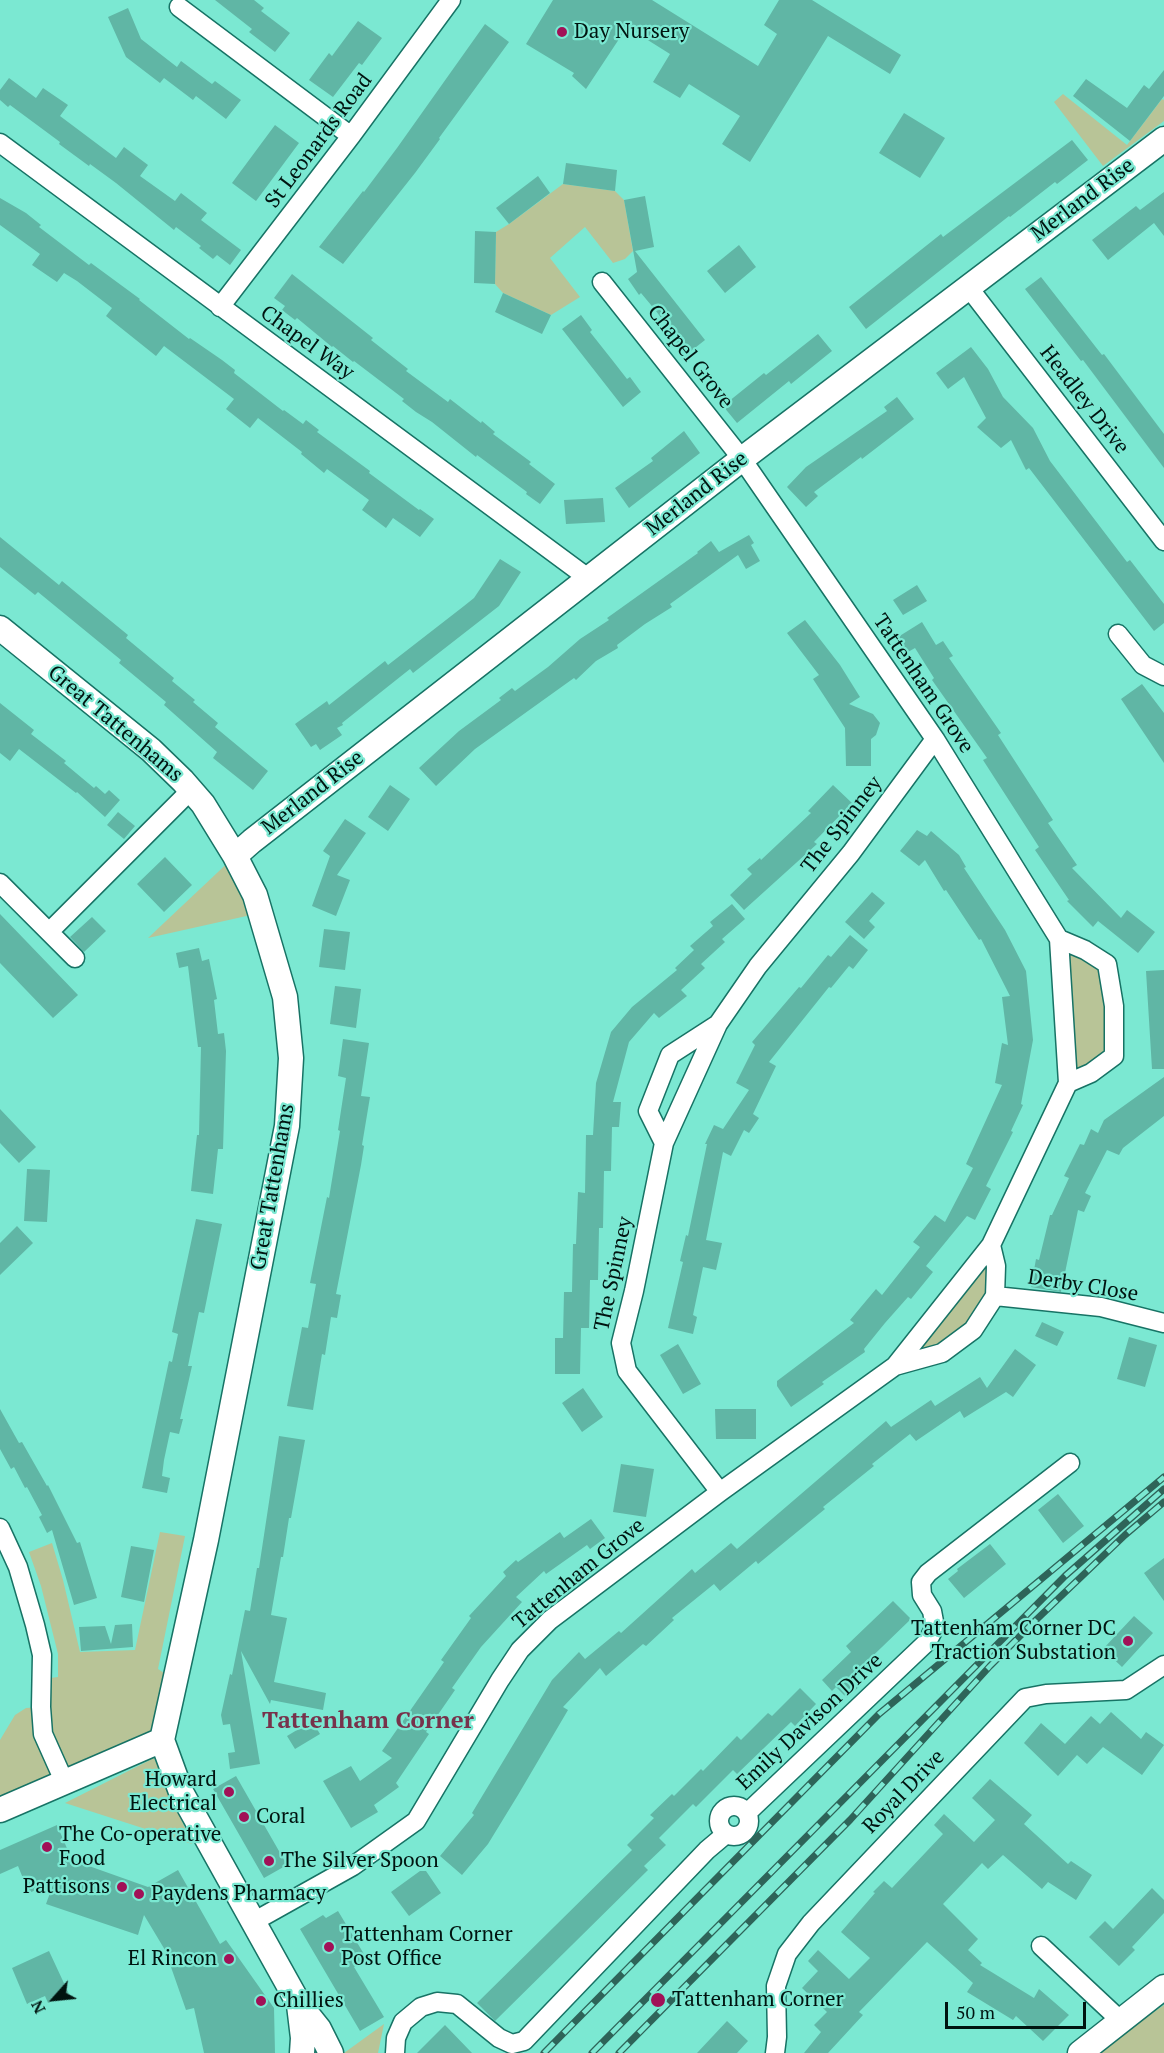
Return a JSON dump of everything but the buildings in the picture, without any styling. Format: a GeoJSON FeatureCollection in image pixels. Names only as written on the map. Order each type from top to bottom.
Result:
{"type":"FeatureCollection","features":[{"type":"Feature","properties":{"kind":"main road","name":"Merland Rise"},"geometry":{"type":"LineString","coordinates":[[235,856],[252,840],[742,459],[1164,139]]}},
{"type":"Feature","properties":{"kind":"main road","name":"Great Tattenhams"},"geometry":{"type":"LineString","coordinates":[[0,628],[151,750],[203,804],[235,856],[255,895],[285,997],[291,1058],[286,1126],[206,1540],[162,1740]]}},
{"type":"Feature","properties":{"kind":"main road"},"geometry":{"type":"LineString","coordinates":[[0,1810],[162,1740],[181,1792],[299,2004],[319,2029],[331,2053]]}},
{"type":"Feature","properties":{"kind":"main road"},"geometry":{"type":"LineString","coordinates":[[1080,2053],[1164,1987]]}},
{"type":"Feature","properties":{"kind":"main road"},"geometry":{"type":"LineString","coordinates":[[299,2004],[303,2038],[302,2053]]}},
{"type":"Feature","properties":{"kind":"street","name":"St Leonards Road"},"geometry":{"type":"LineString","coordinates":[[220,307],[351,136],[451,0]]}},
{"type":"Feature","properties":{"kind":"street"},"geometry":{"type":"LineString","coordinates":[[178,7],[351,136]]}},
{"type":"Feature","properties":{"kind":"street","name":"Chapel Way"},"geometry":{"type":"LineString","coordinates":[[0,143],[588,578]]}},
{"type":"Feature","properties":{"kind":"street","name":"Chapel Grove"},"geometry":{"type":"LineString","coordinates":[[602,282],[742,459]]}},
{"type":"Feature","properties":{"kind":"street","name":"Headley Drive"},"geometry":{"type":"LineString","coordinates":[[969,288],[1164,541]]}},
{"type":"Feature","properties":{"kind":"street","name":"Tattenham Grove"},"geometry":{"type":"LineString","coordinates":[[253,1922],[353,1866],[416,1821],[520,1650],[550,1620],[720,1492],[895,1366],[991,1245],[1068,1083],[1059,939],[935,740],[742,459]]}},
{"type":"Feature","properties":{"kind":"street"},"geometry":{"type":"LineString","coordinates":[[1118,634],[1143,665],[1164,676]]}},
{"type":"Feature","properties":{"kind":"street","name":"The Spinney"},"geometry":{"type":"LineString","coordinates":[[720,1492],[627,1371],[621,1343],[664,1143],[718,1024],[758,966],[851,853],[935,740]]}},
{"type":"Feature","properties":{"kind":"street"},"geometry":{"type":"LineString","coordinates":[[50,932],[190,790]]}},
{"type":"Feature","properties":{"kind":"street"},"geometry":{"type":"LineString","coordinates":[[0,883],[75,958]]}},
{"type":"Feature","properties":{"kind":"street"},"geometry":{"type":"LineString","coordinates":[[1059,939],[1107,964],[1114,1006],[1114,1056],[1091,1073],[1068,1083]]}},
{"type":"Feature","properties":{"kind":"street","name":"The Spinney"},"geometry":{"type":"LineString","coordinates":[[664,1143],[648,1111],[670,1055],[718,1024]]}},
{"type":"Feature","properties":{"kind":"street","name":"Tattenham Grove"},"geometry":{"type":"LineString","coordinates":[[895,1366],[942,1353],[972,1330],[994,1296],[996,1266],[991,1245]]}},
{"type":"Feature","properties":{"kind":"street","name":"Derby Close"},"geometry":{"type":"LineString","coordinates":[[994,1296],[1101,1307],[1164,1323]]}},
{"type":"Feature","properties":{"kind":"street","name":"Emily Davison Drive"},"geometry":{"type":"LineString","coordinates":[[395,2053],[396,2038],[403,2022],[421,2007],[437,2002],[457,2004],[499,2038],[512,2044],[524,2041],[707,1850],[726,1834],[719,1827],[718,1822],[724,1808],[734,1805],[744,1809],[747,1813],[927,1642],[935,1627],[932,1611],[922,1595],[921,1582],[928,1572],[1070,1463]]}},
{"type":"Feature","properties":{"kind":"street"},"geometry":{"type":"LineString","coordinates":[[0,1528],[18,1567],[35,1625],[42,1655],[43,1734],[64,1781]]}},
{"type":"Feature","properties":{"kind":"street","name":"Royal Drive"},"geometry":{"type":"LineString","coordinates":[[775,2053],[776,1986],[787,1954],[811,1923],[1025,1698],[1046,1694],[1126,1690],[1164,1665]]}},
{"type":"Feature","properties":{"kind":"street"},"geometry":{"type":"LineString","coordinates":[[1041,1946],[1120,2020]]}},
{"type":"Feature","properties":{"kind":"green space"},"geometry":{"type":"Polygon","coordinates":[[[1063,94],[1127,145],[1162,99],[1164,100],[1164,121],[1103,166],[1054,102],[1063,94]]]}},
{"type":"Feature","properties":{"kind":"green space"},"geometry":{"type":"Polygon","coordinates":[[[563,184],[615,191],[624,200],[633,251],[625,259],[613,263],[585,227],[550,258],[580,297],[551,315],[503,293],[495,284],[496,232],[563,184]]]}},
{"type":"Feature","properties":{"kind":"green space"},"geometry":{"type":"Polygon","coordinates":[[[235,856],[260,913],[148,938],[235,856]]]}},
{"type":"Feature","properties":{"kind":"green space"},"geometry":{"type":"Polygon","coordinates":[[[1059,939],[1107,964],[1114,1056],[1068,1083],[1059,939]]]}},
{"type":"Feature","properties":{"kind":"green space"},"geometry":{"type":"Polygon","coordinates":[[[991,1245],[996,1266],[973,1330],[895,1366],[991,1245]]]}},
{"type":"Feature","properties":{"kind":"green space"},"geometry":{"type":"Polygon","coordinates":[[[160,1532],[185,1536],[158,1669],[175,1680],[162,1740],[0,1810],[0,1740],[15,1715],[26,1708],[41,1707],[43,1679],[58,1677],[58,1654],[41,1586],[29,1552],[52,1543],[80,1652],[135,1650],[160,1532]]]}},
{"type":"Feature","properties":{"kind":"green space"},"geometry":{"type":"Polygon","coordinates":[[[154,1758],[192,1844],[65,1803],[154,1758]]]}},
{"type":"Feature","properties":{"kind":"green space"},"geometry":{"type":"Polygon","coordinates":[[[1164,2005],[1164,2053],[1101,2053],[1139,2022],[1164,2005]]]}},
{"type":"Feature","properties":{"kind":"green space"},"geometry":{"type":"Polygon","coordinates":[[[384,2024],[378,2053],[344,2053],[384,2024]]]}},
{"type":"Feature","properties":{"kind":"railway"},"geometry":{"type":"LineString","coordinates":[[544,2053],[879,1714],[1164,1477]]}},
{"type":"Feature","properties":{"kind":"railway"},"geometry":{"type":"LineString","coordinates":[[592,2053],[1065,1576],[1164,1489]]}},
{"type":"Feature","properties":{"kind":"railway"},"geometry":{"type":"LineString","coordinates":[[619,2053],[850,1820],[990,1666],[1125,1535],[1164,1502]]}},
{"type":"Feature","properties":{"kind":"place","name":"Day Nursery"},"geometry":{"type":"Point","coordinates":[562,32]}},
{"type":"Feature","properties":{"kind":"place","name":"Tattenham Corner DC Traction Substation"},"geometry":{"type":"Point","coordinates":[1128,1641]}},
{"type":"Feature","properties":{"kind":"place","name":"Howard Electrical"},"geometry":{"type":"Point","coordinates":[229,1792]}},
{"type":"Feature","properties":{"kind":"place","name":"Coral"},"geometry":{"type":"Point","coordinates":[244,1817]}},
{"type":"Feature","properties":{"kind":"place","name":"The Co-operative Food"},"geometry":{"type":"Point","coordinates":[47,1847]}},
{"type":"Feature","properties":{"kind":"place","name":"The Silver Spoon"},"geometry":{"type":"Point","coordinates":[269,1861]}},
{"type":"Feature","properties":{"kind":"place","name":"Pattisons"},"geometry":{"type":"Point","coordinates":[122,1887]}},
{"type":"Feature","properties":{"kind":"place","name":"Paydens Pharmacy"},"geometry":{"type":"Point","coordinates":[139,1894]}},
{"type":"Feature","properties":{"kind":"place","name":"Tattenham Corner Post Office"},"geometry":{"type":"Point","coordinates":[329,1947]}},
{"type":"Feature","properties":{"kind":"place","name":"El Rincon"},"geometry":{"type":"Point","coordinates":[229,1959]}},
{"type":"Feature","properties":{"kind":"place","name":"Tattenham Corner"},"geometry":{"type":"Point","coordinates":[658,2000]}},
{"type":"Feature","properties":{"kind":"place","name":"Chillies"},"geometry":{"type":"Point","coordinates":[261,2001]}},
{"type":"Feature","properties":{"kind":"district","name":"Tattenham Corner"},"geometry":{"type":"Point","coordinates":[368,1721]}}]}
